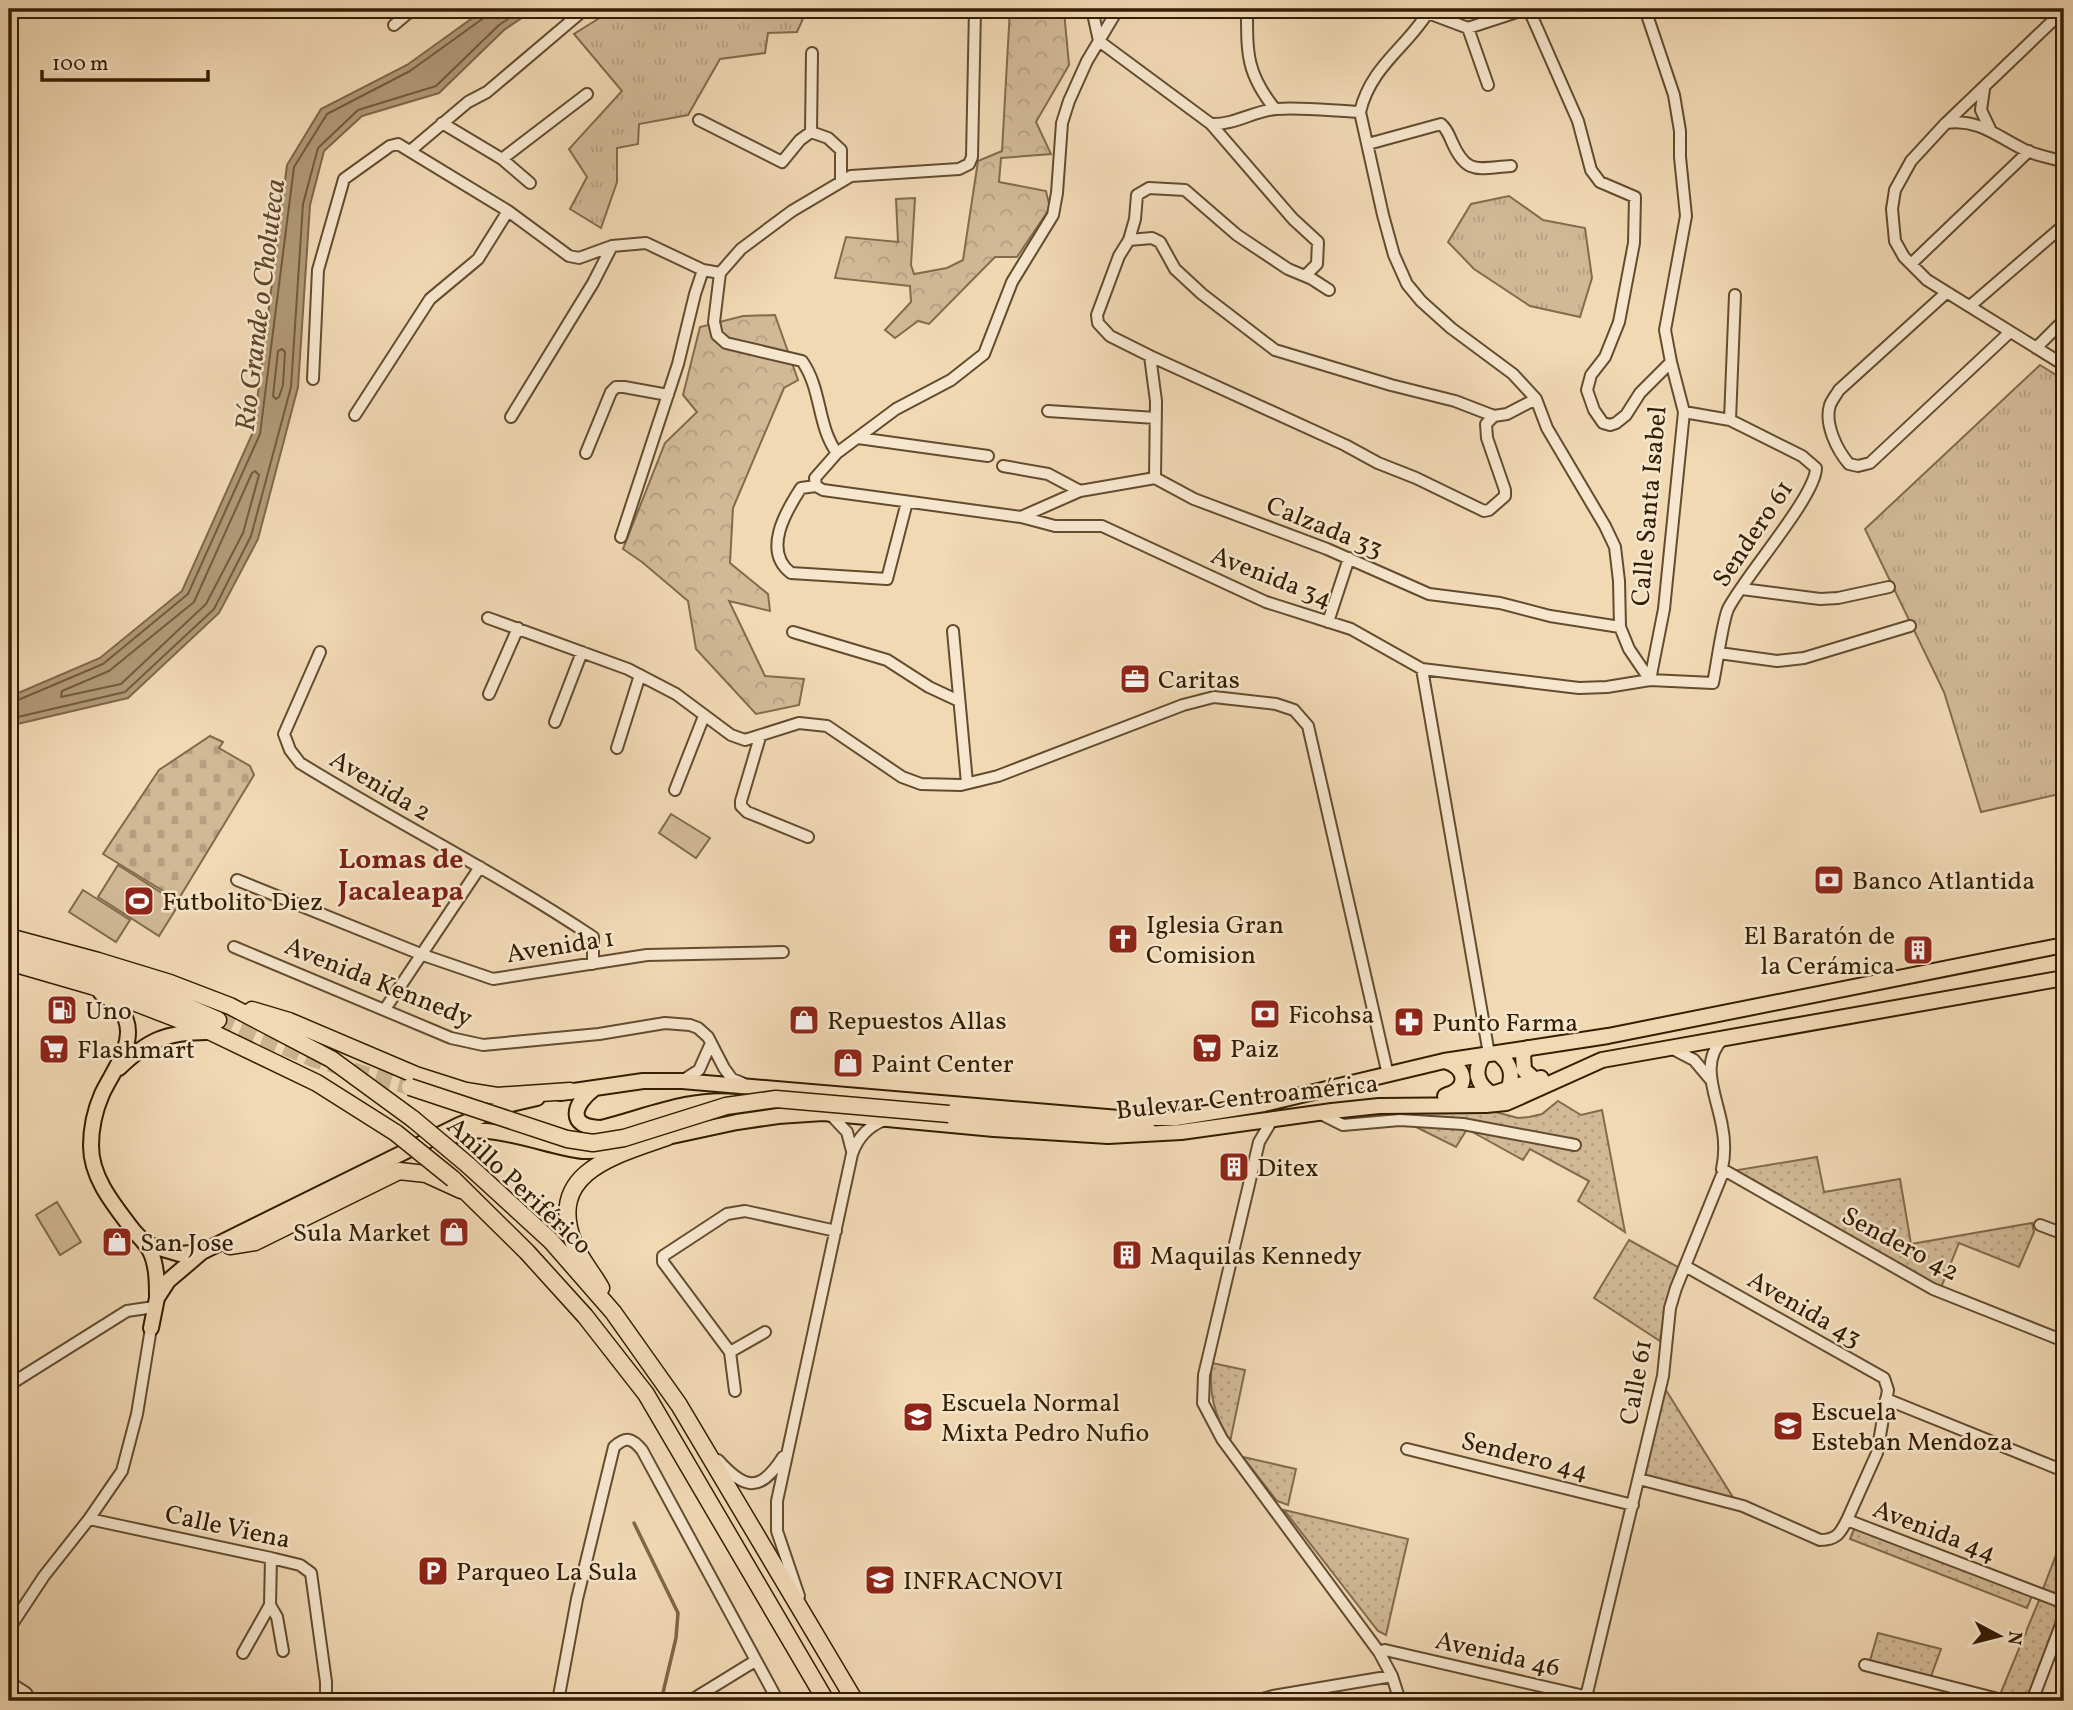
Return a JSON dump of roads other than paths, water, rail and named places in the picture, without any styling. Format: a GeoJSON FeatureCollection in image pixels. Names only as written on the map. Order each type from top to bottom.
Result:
{"type":"FeatureCollection","features":[{"type":"Feature","properties":{"kind":"highway","name":"Anillo Periférico"},"geometry":{"type":"LineString","coordinates":[[9,937],[98,961],[230,1006],[331,1059],[413,1119],[468,1165],[551,1241],[613,1312],[679,1405],[855,1701]]}},
{"type":"Feature","properties":{"kind":"highway"},"geometry":{"type":"LineString","coordinates":[[9,953],[41,956],[93,971],[215,1026]]}},
{"type":"Feature","properties":{"kind":"highway","name":"Anillo Periférico"},"geometry":{"type":"LineString","coordinates":[[9,962],[215,1026],[317,1083],[396,1133],[470,1194],[585,1316],[646,1394],[826,1701]]}},
{"type":"Feature","properties":{"kind":"highway"},"geometry":{"type":"LineString","coordinates":[[230,1006],[289,1021],[416,1075],[466,1091],[497,1096],[570,1091]]}},
{"type":"Feature","properties":{"kind":"highway"},"geometry":{"type":"LineString","coordinates":[[410,1087],[567,1139],[593,1143],[624,1138],[726,1106],[776,1098],[1149,1132]]}},
{"type":"Feature","properties":{"kind":"highway"},"geometry":{"type":"LineString","coordinates":[[613,1312],[591,1269],[574,1244],[568,1207],[572,1192],[580,1177],[594,1166],[616,1155],[667,1137]]}},
{"type":"Feature","properties":{"kind":"highway"},"geometry":{"type":"LineString","coordinates":[[230,1246],[256,1242],[388,1174],[399,1171],[426,1174],[470,1194]]}},
{"type":"Feature","properties":{"kind":"main road","name":"Bulevar Centroamérica"},"geometry":{"type":"LineString","coordinates":[[151,1328],[156,1303],[168,1281],[202,1252],[459,1125],[511,1104],[570,1091],[643,1082],[682,1081],[1107,1117],[1176,1118],[1264,1104],[1444,1061],[1608,1036],[2064,945]]}},
{"type":"Feature","properties":{"kind":"main road","name":"Bulevar Centroamérica"},"geometry":{"type":"LineString","coordinates":[[151,1328],[163,1301],[184,1275],[206,1259],[392,1169],[463,1131],[485,1130],[583,1151],[614,1149],[764,1118],[827,1114],[1108,1136],[1171,1133],[1319,1113],[1408,1105],[1486,1105],[1506,1103],[1602,1060],[2064,978]]}},
{"type":"Feature","properties":{"kind":"main road"},"geometry":{"type":"LineString","coordinates":[[92,986],[121,1010],[127,1021],[128,1033],[126,1045],[102,1094],[91,1133],[91,1157],[96,1174],[108,1195],[146,1244],[155,1266],[156,1303]]}},
{"type":"Feature","properties":{"kind":"main road"},"geometry":{"type":"LineString","coordinates":[[113,1073],[142,1047],[159,1038],[215,1026]]}},
{"type":"Feature","properties":{"kind":"main road"},"geometry":{"type":"LineString","coordinates":[[1528,1048],[1523,1054],[1522,1062],[1528,1077],[1535,1080]]}},
{"type":"Feature","properties":{"kind":"main road"},"geometry":{"type":"LineString","coordinates":[[1492,1094],[1484,1089],[1477,1072],[1478,1062],[1490,1054],[1509,1065],[1512,1073],[1508,1090]]}},
{"type":"Feature","properties":{"kind":"main road"},"geometry":{"type":"LineString","coordinates":[[1261,1122],[1282,1114],[1329,1104],[1492,1094],[1578,1063],[1602,1060]]}},
{"type":"Feature","properties":{"kind":"main road"},"geometry":{"type":"LineString","coordinates":[[1444,1061],[1455,1064],[1462,1073],[1462,1084],[1456,1093],[1445,1096]]}},
{"type":"Feature","properties":{"kind":"main road"},"geometry":{"type":"LineString","coordinates":[[597,1087],[578,1104],[577,1113],[582,1124],[589,1128],[601,1128],[684,1105],[721,1100],[792,1107],[827,1114]]}},
{"type":"Feature","properties":{"kind":"main road"},"geometry":{"type":"LineString","coordinates":[[146,1244],[180,1254],[202,1252]]}},
{"type":"Feature","properties":{"kind":"street"},"geometry":{"type":"LineString","coordinates":[[394,25],[413,9]]}},
{"type":"Feature","properties":{"kind":"street"},"geometry":{"type":"LineString","coordinates":[[410,151],[468,103],[487,92],[585,9]]}},
{"type":"Feature","properties":{"kind":"street"},"geometry":{"type":"LineString","coordinates":[[837,453],[824,428],[811,373],[802,361],[726,343],[716,335],[713,322],[720,273],[741,249],[792,211],[851,176],[960,169],[969,164],[972,157],[975,9]]}},
{"type":"Feature","properties":{"kind":"street"},"geometry":{"type":"LineString","coordinates":[[1092,9],[1099,41],[1211,124],[1293,219],[1318,242],[1317,264],[1305,276]]}},
{"type":"Feature","properties":{"kind":"street"},"geometry":{"type":"LineString","coordinates":[[907,502],[887,579],[791,573],[782,567],[778,549],[779,532],[784,515],[801,488],[817,486],[815,478],[837,453],[896,409],[951,380],[984,354],[1012,282],[1053,215],[1062,123],[1077,81],[1118,9]]}},
{"type":"Feature","properties":{"kind":"street","name":"Calle Santa Isabel"},"geometry":{"type":"LineString","coordinates":[[1645,9],[1674,95],[1680,131],[1686,216],[1665,330],[1684,412],[1664,609],[1650,680]]}},
{"type":"Feature","properties":{"kind":"street"},"geometry":{"type":"LineString","coordinates":[[1650,680],[1629,649],[1620,627],[1615,547],[1547,428],[1536,399],[1513,374],[1451,328],[1421,301],[1407,284],[1394,255],[1382,215],[1360,111],[1381,66],[1429,11],[1468,29],[1523,10],[1530,12],[1578,121],[1591,170],[1600,182],[1635,197],[1634,243],[1619,322],[1605,357],[1591,375],[1587,390],[1594,410],[1603,423],[1616,423],[1626,415],[1640,393],[1671,362]]}},
{"type":"Feature","properties":{"kind":"street"},"geometry":{"type":"LineString","coordinates":[[2064,10],[1911,161],[1895,190],[1892,209],[1895,241],[1927,280],[2064,365]]}},
{"type":"Feature","properties":{"kind":"street"},"geometry":{"type":"LineString","coordinates":[[1247,12],[1247,55],[1250,69],[1275,109]]}},
{"type":"Feature","properties":{"kind":"street"},"geometry":{"type":"LineString","coordinates":[[1468,29],[1488,85]]}},
{"type":"Feature","properties":{"kind":"street"},"geometry":{"type":"LineString","coordinates":[[811,132],[812,53]]}},
{"type":"Feature","properties":{"kind":"street"},"geometry":{"type":"LineString","coordinates":[[1984,88],[1981,110],[1990,129]]}},
{"type":"Feature","properties":{"kind":"street"},"geometry":{"type":"LineString","coordinates":[[502,159],[587,94]]}},
{"type":"Feature","properties":{"kind":"street"},"geometry":{"type":"LineString","coordinates":[[1211,124],[1229,124],[1275,109],[1360,111]]}},
{"type":"Feature","properties":{"kind":"street"},"geometry":{"type":"LineString","coordinates":[[699,120],[782,162],[800,140],[811,132]]}},
{"type":"Feature","properties":{"kind":"street"},"geometry":{"type":"LineString","coordinates":[[1947,123],[1960,121],[1990,129],[2029,151],[2064,162]]}},
{"type":"Feature","properties":{"kind":"street"},"geometry":{"type":"LineString","coordinates":[[442,123],[502,159],[530,183]]}},
{"type":"Feature","properties":{"kind":"street"},"geometry":{"type":"LineString","coordinates":[[1368,144],[1441,124],[1446,128],[1460,161],[1474,168],[1511,166]]}},
{"type":"Feature","properties":{"kind":"street"},"geometry":{"type":"LineString","coordinates":[[811,132],[828,138],[841,150],[841,181]]}},
{"type":"Feature","properties":{"kind":"street"},"geometry":{"type":"LineString","coordinates":[[313,379],[318,270],[344,179],[390,146],[398,144],[508,211],[569,256],[579,258],[612,246],[646,243],[703,270],[720,273]]}},
{"type":"Feature","properties":{"kind":"street"},"geometry":{"type":"LineString","coordinates":[[1912,264],[2029,151]]}},
{"type":"Feature","properties":{"kind":"street"},"geometry":{"type":"LineString","coordinates":[[1329,290],[1287,269],[1237,235],[1185,190],[1149,188],[1137,195],[1135,219],[1129,240],[1119,256],[1097,315],[1098,323],[1110,336],[1150,356],[1483,511],[1489,510],[1505,496],[1487,438],[1486,424],[1494,416]]}},
{"type":"Feature","properties":{"kind":"street"},"geometry":{"type":"LineString","coordinates":[[355,415],[430,299],[478,260],[508,211]]}},
{"type":"Feature","properties":{"kind":"street"},"geometry":{"type":"LineString","coordinates":[[1970,306],[2064,225]]}},
{"type":"Feature","properties":{"kind":"street"},"geometry":{"type":"LineString","coordinates":[[1129,240],[1152,238],[1160,242],[1175,270],[1275,350],[1455,401],[1494,416],[1507,414],[1536,399]]}},
{"type":"Feature","properties":{"kind":"street"},"geometry":{"type":"LineString","coordinates":[[511,417],[593,283],[612,246]]}},
{"type":"Feature","properties":{"kind":"street"},"geometry":{"type":"LineString","coordinates":[[621,537],[668,395],[703,270]]}},
{"type":"Feature","properties":{"kind":"street"},"geometry":{"type":"LineString","coordinates":[[1946,293],[1839,390],[1830,405],[1828,418],[1832,435],[1849,464],[1858,466],[1870,463],[2010,332]]}},
{"type":"Feature","properties":{"kind":"street"},"geometry":{"type":"LineString","coordinates":[[1730,420],[1735,295]]}},
{"type":"Feature","properties":{"kind":"street"},"geometry":{"type":"LineString","coordinates":[[2036,348],[2064,320]]}},
{"type":"Feature","properties":{"kind":"street"},"geometry":{"type":"LineString","coordinates":[[1021,517],[1080,491],[1155,478],[1156,418],[1150,356]]}},
{"type":"Feature","properties":{"kind":"street"},"geometry":{"type":"LineString","coordinates":[[586,453],[611,392],[616,387],[668,395]]}},
{"type":"Feature","properties":{"kind":"street"},"geometry":{"type":"LineString","coordinates":[[1048,411],[1156,418]]}},
{"type":"Feature","properties":{"kind":"street","name":"Sendero 61"},"geometry":{"type":"LineString","coordinates":[[1684,412],[1730,420],[1802,456],[1816,468],[1816,477],[1727,611],[1713,683]]}},
{"type":"Feature","properties":{"kind":"street"},"geometry":{"type":"LineString","coordinates":[[858,438],[988,456]]}},
{"type":"Feature","properties":{"kind":"street"},"geometry":{"type":"LineString","coordinates":[[1003,466],[1048,474],[1080,491]]}},
{"type":"Feature","properties":{"kind":"street","name":"Calzada 33"},"geometry":{"type":"LineString","coordinates":[[1155,478],[1194,499],[1349,558],[1429,594],[1500,603],[1550,616],[1620,627]]}},
{"type":"Feature","properties":{"kind":"street","name":"Avenida 34"},"geometry":{"type":"LineString","coordinates":[[817,486],[907,502],[1021,517],[1055,526],[1102,526],[1266,603],[1351,629],[1422,669],[1579,688],[1607,687],[1650,680],[1713,683]]}},
{"type":"Feature","properties":{"kind":"street"},"geometry":{"type":"LineString","coordinates":[[1328,622],[1349,558]]}},
{"type":"Feature","properties":{"kind":"street"},"geometry":{"type":"LineString","coordinates":[[1742,589],[1839,598],[1889,587]]}},
{"type":"Feature","properties":{"kind":"street"},"geometry":{"type":"LineString","coordinates":[[488,618],[640,675],[676,694],[731,735],[746,740],[799,723],[827,726],[902,777],[921,784],[967,783],[998,776],[1183,705],[1214,697],[1255,701],[1294,710],[1308,726],[1388,1075]]}},
{"type":"Feature","properties":{"kind":"street"},"geometry":{"type":"LineString","coordinates":[[1719,653],[1777,662],[1804,658],[1910,626]]}},
{"type":"Feature","properties":{"kind":"street"},"geometry":{"type":"LineString","coordinates":[[489,694],[518,628]]}},
{"type":"Feature","properties":{"kind":"street"},"geometry":{"type":"LineString","coordinates":[[953,631],[967,783]]}},
{"type":"Feature","properties":{"kind":"street"},"geometry":{"type":"LineString","coordinates":[[793,632],[887,660],[929,687],[959,701]]}},
{"type":"Feature","properties":{"kind":"street","name":"Avenida 2"},"geometry":{"type":"LineString","coordinates":[[320,652],[284,734],[290,750],[300,763],[349,794],[540,902],[593,937],[593,964]]}},
{"type":"Feature","properties":{"kind":"street"},"geometry":{"type":"LineString","coordinates":[[555,722],[582,652]]}},
{"type":"Feature","properties":{"kind":"street"},"geometry":{"type":"LineString","coordinates":[[1422,669],[1490,1054]]}},
{"type":"Feature","properties":{"kind":"street"},"geometry":{"type":"LineString","coordinates":[[617,748],[640,675]]}},
{"type":"Feature","properties":{"kind":"street"},"geometry":{"type":"LineString","coordinates":[[675,790],[704,716]]}},
{"type":"Feature","properties":{"kind":"street"},"geometry":{"type":"LineString","coordinates":[[760,737],[741,806],[747,812],[808,837]]}},
{"type":"Feature","properties":{"kind":"street"},"geometry":{"type":"LineString","coordinates":[[385,1009],[480,867]]}},
{"type":"Feature","properties":{"kind":"street","name":"Avenida 1"},"geometry":{"type":"LineString","coordinates":[[236,880],[423,955],[493,979],[647,955],[783,952]]}},
{"type":"Feature","properties":{"kind":"street","name":"Avenida Kennedy"},"geometry":{"type":"LineString","coordinates":[[234,947],[451,1038],[483,1045],[599,1034],[665,1023],[698,1028],[733,1079],[751,1086]]}},
{"type":"Feature","properties":{"kind":"street","name":"Calle 61"},"geometry":{"type":"LineString","coordinates":[[1586,1697],[1663,1376],[1670,1308],[1724,1170],[1723,1133],[1711,1081],[1712,1057],[1716,1046],[1724,1038]]}},
{"type":"Feature","properties":{"kind":"street"},"geometry":{"type":"LineString","coordinates":[[682,1081],[699,1070],[710,1043]]}},
{"type":"Feature","properties":{"kind":"street"},"geometry":{"type":"LineString","coordinates":[[1671,1048],[1695,1060],[1711,1081]]}},
{"type":"Feature","properties":{"kind":"street"},"geometry":{"type":"LineString","coordinates":[[1319,1113],[1343,1125],[1400,1120],[1463,1124],[1575,1145]]}},
{"type":"Feature","properties":{"kind":"street"},"geometry":{"type":"LineString","coordinates":[[827,1114],[848,1132],[852,1154]]}},
{"type":"Feature","properties":{"kind":"street"},"geometry":{"type":"LineString","coordinates":[[809,1622],[777,1531],[777,1502],[852,1154],[868,1129],[885,1120]]}},
{"type":"Feature","properties":{"kind":"street"},"geometry":{"type":"LineString","coordinates":[[1261,1122],[1259,1142],[1204,1375],[1203,1403],[1222,1439],[1379,1652],[1392,1676],[1400,1701]]}},
{"type":"Feature","properties":{"kind":"street"},"geometry":{"type":"LineString","coordinates":[[1259,1142],[1261,1122]]}},
{"type":"Feature","properties":{"kind":"street","name":"Sendero 42"},"geometry":{"type":"LineString","coordinates":[[1724,1170],[1934,1289],[2064,1341]]}},
{"type":"Feature","properties":{"kind":"street"},"geometry":{"type":"LineString","coordinates":[[735,1391],[730,1352],[663,1262],[663,1256],[727,1214],[736,1212],[776,1216],[836,1231]]}},
{"type":"Feature","properties":{"kind":"street"},"geometry":{"type":"LineString","coordinates":[[2040,1225],[2064,1234]]}},
{"type":"Feature","properties":{"kind":"street","name":"Avenida 43"},"geometry":{"type":"LineString","coordinates":[[1685,1266],[1884,1378],[1888,1390],[1886,1399]]}},
{"type":"Feature","properties":{"kind":"street"},"geometry":{"type":"LineString","coordinates":[[9,1385],[127,1311],[156,1303]]}},
{"type":"Feature","properties":{"kind":"street"},"geometry":{"type":"LineString","coordinates":[[9,1629],[44,1576],[89,1520],[122,1471],[137,1414],[151,1328]]}},
{"type":"Feature","properties":{"kind":"street"},"geometry":{"type":"LineString","coordinates":[[730,1352],[765,1332]]}},
{"type":"Feature","properties":{"kind":"street"},"geometry":{"type":"LineString","coordinates":[[1847,1520],[1874,1460],[1886,1399],[2064,1471]]}},
{"type":"Feature","properties":{"kind":"street"},"geometry":{"type":"LineString","coordinates":[[558,1701],[576,1599],[614,1447],[629,1438],[642,1450],[778,1701]]}},
{"type":"Feature","properties":{"kind":"street"},"geometry":{"type":"LineString","coordinates":[[699,1440],[733,1476],[746,1483],[765,1480],[786,1452]]}},
{"type":"Feature","properties":{"kind":"street","name":"Sendero 44"},"geometry":{"type":"LineString","coordinates":[[1407,1449],[1633,1505]]}},
{"type":"Feature","properties":{"kind":"street","name":"Avenida 44"},"geometry":{"type":"LineString","coordinates":[[1639,1479],[1743,1506],[1820,1540],[1830,1540],[1840,1534],[1847,1520],[2064,1603]]}},
{"type":"Feature","properties":{"kind":"street","name":"Calle Viena"},"geometry":{"type":"LineString","coordinates":[[89,1520],[271,1558],[300,1565],[311,1573],[326,1682],[326,1701]]}},
{"type":"Feature","properties":{"kind":"street"},"geometry":{"type":"LineString","coordinates":[[243,1653],[270,1605],[271,1558]]}},
{"type":"Feature","properties":{"kind":"street"},"geometry":{"type":"LineString","coordinates":[[270,1605],[278,1617],[283,1651]]}},
{"type":"Feature","properties":{"kind":"street"},"geometry":{"type":"LineString","coordinates":[[2032,1701],[2064,1617]]}},
{"type":"Feature","properties":{"kind":"street","name":"Avenida 46"},"geometry":{"type":"LineString","coordinates":[[1379,1652],[1385,1650],[1569,1697],[1606,1701]]}},
{"type":"Feature","properties":{"kind":"street"},"geometry":{"type":"LineString","coordinates":[[690,1701],[755,1661]]}},
{"type":"Feature","properties":{"kind":"street"},"geometry":{"type":"LineString","coordinates":[[1865,1665],[2006,1701]]}},
{"type":"Feature","properties":{"kind":"street"},"geometry":{"type":"LineString","coordinates":[[1255,1701],[1392,1676]]}},
{"type":"Feature","properties":{"kind":"street"},"geometry":{"type":"LineString","coordinates":[[9,1682],[26,1693],[31,1701]]}},
{"type":"Feature","properties":{"kind":"water"},"geometry":{"type":"Polygon","coordinates":[[[485,9],[535,9],[504,30],[439,93],[362,116],[324,151],[310,205],[298,387],[258,539],[219,613],[128,698],[9,726],[9,694],[16,694],[100,658],[182,591],[253,432],[287,165],[321,109],[407,65],[485,9]]]}},
{"type":"Feature","properties":{"kind":"waterway"},"geometry":{"type":"LineString","coordinates":[[634,1523],[678,1613],[676,1638],[661,1701]]}},
{"type":"Feature","properties":{"kind":"tunnel"},"geometry":{"type":"LineString","coordinates":[[218,1020],[313,1059],[410,1087]]}},
{"type":"Feature","properties":{"kind":"place","name":"Caritas"},"geometry":{"type":"Point","coordinates":[1135,679]}},
{"type":"Feature","properties":{"kind":"place","name":"Banco Atlantida"},"geometry":{"type":"Point","coordinates":[1829,880]}},
{"type":"Feature","properties":{"kind":"place","name":"Futbolito Diez"},"geometry":{"type":"Point","coordinates":[139,901]}},
{"type":"Feature","properties":{"kind":"place","name":"Iglesia Gran Comision"},"geometry":{"type":"Point","coordinates":[1123,939]}},
{"type":"Feature","properties":{"kind":"place","name":"El Baratón de la Cerámica"},"geometry":{"type":"Point","coordinates":[1918,950]}},
{"type":"Feature","properties":{"kind":"place","name":"Uno"},"geometry":{"type":"Point","coordinates":[62,1010]}},
{"type":"Feature","properties":{"kind":"place","name":"Ficohsa"},"geometry":{"type":"Point","coordinates":[1265,1014]}},
{"type":"Feature","properties":{"kind":"place","name":"Repuestos Allas"},"geometry":{"type":"Point","coordinates":[804,1020]}},
{"type":"Feature","properties":{"kind":"place","name":"Punto Farma"},"geometry":{"type":"Point","coordinates":[1409,1022]}},
{"type":"Feature","properties":{"kind":"place","name":"Paiz"},"geometry":{"type":"Point","coordinates":[1207,1048]}},
{"type":"Feature","properties":{"kind":"place","name":"Flashmart"},"geometry":{"type":"Point","coordinates":[54,1049]}},
{"type":"Feature","properties":{"kind":"place","name":"Paint Center"},"geometry":{"type":"Point","coordinates":[848,1063]}},
{"type":"Feature","properties":{"kind":"place","name":"Ditex"},"geometry":{"type":"Point","coordinates":[1234,1167]}},
{"type":"Feature","properties":{"kind":"place","name":"Sula Market"},"geometry":{"type":"Point","coordinates":[454,1232]}},
{"type":"Feature","properties":{"kind":"place","name":"San Jose"},"geometry":{"type":"Point","coordinates":[117,1242]}},
{"type":"Feature","properties":{"kind":"place","name":"Maquilas Kennedy"},"geometry":{"type":"Point","coordinates":[1127,1255]}},
{"type":"Feature","properties":{"kind":"place","name":"Escuela Normal Mixta Pedro Nufio"},"geometry":{"type":"Point","coordinates":[918,1417]}},
{"type":"Feature","properties":{"kind":"place","name":"Escuela Esteban Mendoza"},"geometry":{"type":"Point","coordinates":[1788,1426]}},
{"type":"Feature","properties":{"kind":"place","name":"Parqueo La Sula"},"geometry":{"type":"Point","coordinates":[433,1571]}},
{"type":"Feature","properties":{"kind":"place","name":"INFRACNOVI"},"geometry":{"type":"Point","coordinates":[880,1580]}},
{"type":"Feature","properties":{"kind":"district","name":"Lomas de Jacaleapa"},"geometry":{"type":"Point","coordinates":[401,874]}},
{"type":"Feature","properties":{"kind":"water label","name":"Río Grande o Choluteca"},"geometry":{"type":"Point","coordinates":[259,305]}}]}
